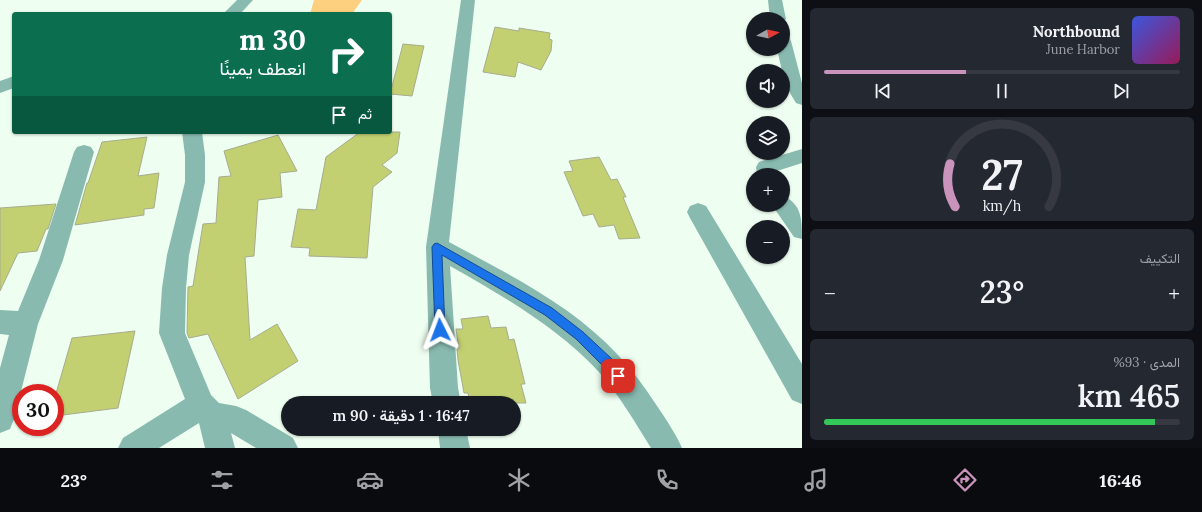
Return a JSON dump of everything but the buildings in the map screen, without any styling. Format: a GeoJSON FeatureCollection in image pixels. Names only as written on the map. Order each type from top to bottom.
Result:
{"type":"FeatureCollection","features":[{"type":"Feature","properties":{"kind":"street"},"geometry":{"type":"LineString","coordinates":[[233,12],[246,0]]}},
{"type":"Feature","properties":{"kind":"street"},"geometry":{"type":"LineString","coordinates":[[446,396],[441,345],[437,247],[468,0]]}},
{"type":"Feature","properties":{"kind":"street"},"geometry":{"type":"LineString","coordinates":[[774,0],[777,12]]}},
{"type":"Feature","properties":{"kind":"street"},"geometry":{"type":"LineString","coordinates":[[786,56],[793,84],[802,100]]}},
{"type":"Feature","properties":{"kind":"street"},"geometry":{"type":"LineString","coordinates":[[0,87],[12,83]]}},
{"type":"Feature","properties":{"kind":"street"},"geometry":{"type":"LineString","coordinates":[[192,134],[196,155],[195,182],[178,255],[174,288],[172,334],[207,411],[220,448]]}},
{"type":"Feature","properties":{"kind":"street"},"geometry":{"type":"LineString","coordinates":[[0,419],[25,324],[51,260],[84,152]]}},
{"type":"Feature","properties":{"kind":"street"},"geometry":{"type":"LineString","coordinates":[[766,168],[802,156]]}},
{"type":"Feature","properties":{"kind":"street"},"geometry":{"type":"LineString","coordinates":[[698,212],[802,390]]}},
{"type":"Feature","properties":{"kind":"street"},"geometry":{"type":"LineString","coordinates":[[789,212],[802,230]]}},
{"type":"Feature","properties":{"kind":"street"},"geometry":{"type":"LineString","coordinates":[[437,247],[548,312],[579,336],[609,364],[638,402],[667,448]]}},
{"type":"Feature","properties":{"kind":"street"},"geometry":{"type":"LineString","coordinates":[[0,322],[25,324]]}},
{"type":"Feature","properties":{"kind":"street"},"geometry":{"type":"LineString","coordinates":[[133,448],[207,411],[236,420],[283,448]]}},
{"type":"Feature","properties":{"kind":"street"},"geometry":{"type":"LineString","coordinates":[[453,436],[456,448]]}},
{"type":"Feature","properties":{"kind":"shaded area"},"geometry":{"type":"Polygon","coordinates":[[[314,0],[362,0],[353,12],[311,12],[314,0]]]}},
{"type":"Feature","properties":{"kind":"route"},"geometry":{"type":"LineString","coordinates":[[440,330],[437,247],[548,312],[579,336],[609,364],[618,376]]}}]}
